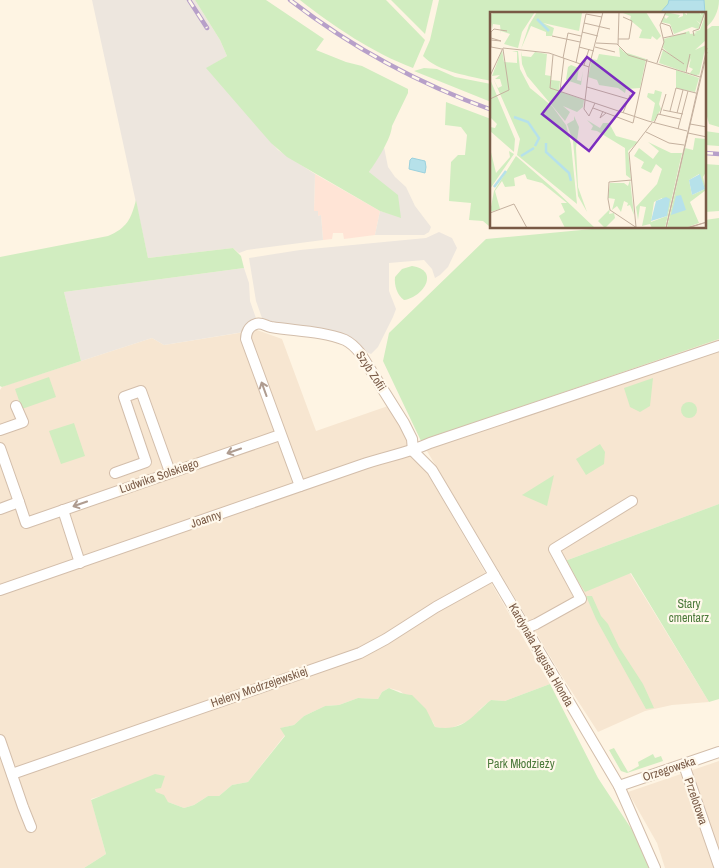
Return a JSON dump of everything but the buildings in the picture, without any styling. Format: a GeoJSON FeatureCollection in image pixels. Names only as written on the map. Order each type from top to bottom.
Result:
{"type":"FeatureCollection","features":[{"type":"Feature","properties":{"kind":"street","name":"Szyb Zofii"},"geometry":{"type":"LineString","coordinates":[[280,435],[246,339],[246,334],[251,327],[259,323],[323,334],[346,340],[354,346],[404,423],[412,439],[413,451]]}},
{"type":"Feature","properties":{"kind":"street","name":"Joanny"},"geometry":{"type":"LineString","coordinates":[[0,590],[300,486],[383,458],[413,451],[430,442],[719,346]]}},
{"type":"Feature","properties":{"kind":"street"},"geometry":{"type":"LineString","coordinates":[[115,472],[146,462],[124,397],[141,391],[170,472]]}},
{"type":"Feature","properties":{"kind":"street"},"geometry":{"type":"LineString","coordinates":[[0,430],[23,422],[16,406]]}},
{"type":"Feature","properties":{"kind":"street","name":"Ludwika Solskiego"},"geometry":{"type":"LineString","coordinates":[[19,502],[26,522],[280,435]]}},
{"type":"Feature","properties":{"kind":"street"},"geometry":{"type":"LineString","coordinates":[[280,435],[300,486]]}},
{"type":"Feature","properties":{"kind":"street"},"geometry":{"type":"LineString","coordinates":[[0,448],[19,502],[0,509]]}},
{"type":"Feature","properties":{"kind":"street","name":"Kardynała Augusta Hlonda"},"geometry":{"type":"LineString","coordinates":[[413,451],[432,470],[619,786],[655,868]]}},
{"type":"Feature","properties":{"kind":"street"},"geometry":{"type":"LineString","coordinates":[[526,628],[581,599],[554,549],[632,501]]}},
{"type":"Feature","properties":{"kind":"street"},"geometry":{"type":"LineString","coordinates":[[62,510],[80,563]]}},
{"type":"Feature","properties":{"kind":"street","name":"Heleny Modrzejewskiej"},"geometry":{"type":"LineString","coordinates":[[12,774],[360,653],[436,607],[494,575]]}},
{"type":"Feature","properties":{"kind":"street"},"geometry":{"type":"LineString","coordinates":[[0,740],[31,827]]}},
{"type":"Feature","properties":{"kind":"street","name":"Orzegowska"},"geometry":{"type":"LineString","coordinates":[[619,786],[719,752]]}},
{"type":"Feature","properties":{"kind":"street","name":"Przelotowa"},"geometry":{"type":"LineString","coordinates":[[684,764],[719,866]]}},
{"type":"Feature","properties":{"kind":"shaded area"},"geometry":{"type":"Polygon","coordinates":[[[92,0],[195,0],[220,40],[227,56],[207,68],[278,150],[315,174],[314,211],[318,211],[318,216],[321,215],[323,240],[247,250],[239,253],[233,248],[148,258],[92,0]]]}},
{"type":"Feature","properties":{"kind":"shaded area"},"geometry":{"type":"Polygon","coordinates":[[[384,147],[388,167],[406,187],[415,206],[431,227],[429,232],[424,235],[375,235],[380,211],[401,217],[369,172],[384,147]]]}},
{"type":"Feature","properties":{"kind":"shaded area"},"geometry":{"type":"Polygon","coordinates":[[[315,174],[380,211],[375,235],[344,239],[343,233],[333,233],[332,239],[323,240],[321,215],[318,216],[314,211],[315,174]]]}},
{"type":"Feature","properties":{"kind":"shaded area"},"geometry":{"type":"Polygon","coordinates":[[[439,232],[452,238],[457,248],[448,267],[440,275],[435,278],[432,269],[424,260],[389,263],[389,291],[396,309],[378,347],[371,354],[348,337],[262,318],[256,301],[249,258],[300,250],[426,238],[439,232]]]}},
{"type":"Feature","properties":{"kind":"shaded area"},"geometry":{"type":"Polygon","coordinates":[[[244,268],[249,283],[250,301],[257,321],[250,331],[164,345],[152,338],[81,361],[64,292],[244,268]]]}},
{"type":"Feature","properties":{"kind":"shaded area"},"geometry":{"type":"Polygon","coordinates":[[[257,330],[282,339],[316,431],[388,406],[550,684],[505,701],[491,700],[480,709],[476,716],[449,729],[435,727],[433,722],[405,695],[400,691],[389,688],[382,692],[378,699],[358,698],[339,705],[325,706],[304,716],[294,725],[281,728],[285,735],[248,782],[232,785],[219,796],[208,796],[194,805],[184,808],[168,802],[156,793],[155,789],[165,776],[91,799],[106,854],[84,868],[0,868],[0,390],[2,387],[10,384],[152,338],[164,345],[257,330]]]}},
{"type":"Feature","properties":{"kind":"shaded area"},"geometry":{"type":"Polygon","coordinates":[[[719,339],[719,504],[565,561],[630,573],[709,702],[672,705],[645,711],[598,732],[563,678],[421,441],[719,339]]]}},
{"type":"Feature","properties":{"kind":"shaded area"},"geometry":{"type":"Polygon","coordinates":[[[719,761],[719,868],[665,868],[657,843],[628,792],[719,761]]]}},
{"type":"Feature","properties":{"kind":"green space"},"geometry":{"type":"Polygon","coordinates":[[[195,0],[266,0],[324,39],[316,50],[362,66],[408,89],[408,93],[380,156],[369,172],[398,195],[401,218],[380,211],[287,157],[271,143],[206,68],[227,56],[220,40],[195,0]]]}},
{"type":"Feature","properties":{"kind":"green space"},"geometry":{"type":"Polygon","coordinates":[[[300,0],[386,0],[425,40],[413,68],[383,55],[354,38],[300,0]]]}},
{"type":"Feature","properties":{"kind":"green space"},"geometry":{"type":"Polygon","coordinates":[[[391,0],[433,0],[425,34],[391,0]]]}},
{"type":"Feature","properties":{"kind":"green space"},"geometry":{"type":"Polygon","coordinates":[[[439,0],[669,0],[669,4],[661,12],[490,12],[490,81],[446,70],[429,61],[423,56],[430,40],[439,0]]]}},
{"type":"Feature","properties":{"kind":"green space"},"geometry":{"type":"Polygon","coordinates":[[[704,0],[719,0],[715,16],[706,27],[706,12],[704,12],[704,0]]]}},
{"type":"Feature","properties":{"kind":"green space"},"geometry":{"type":"Polygon","coordinates":[[[712,26],[719,26],[719,127],[709,124],[706,113],[706,30],[712,26]]]}},
{"type":"Feature","properties":{"kind":"green space"},"geometry":{"type":"Polygon","coordinates":[[[424,68],[437,69],[455,77],[490,84],[490,102],[414,71],[424,68]]]}},
{"type":"Feature","properties":{"kind":"green space"},"geometry":{"type":"Polygon","coordinates":[[[446,102],[490,119],[490,226],[483,221],[469,220],[471,203],[449,201],[451,162],[458,155],[465,155],[467,135],[461,127],[445,125],[446,102]]]}},
{"type":"Feature","properties":{"kind":"green space"},"geometry":{"type":"Polygon","coordinates":[[[706,131],[719,133],[719,146],[706,145],[706,131]]]}},
{"type":"Feature","properties":{"kind":"green space"},"geometry":{"type":"Polygon","coordinates":[[[706,164],[719,165],[719,211],[706,212],[706,164]]]}},
{"type":"Feature","properties":{"kind":"green space"},"geometry":{"type":"Polygon","coordinates":[[[136,200],[148,258],[233,248],[241,256],[244,268],[64,292],[81,361],[2,387],[0,386],[0,257],[108,236],[124,226],[132,213],[136,200]]]}},
{"type":"Feature","properties":{"kind":"green space"},"geometry":{"type":"Polygon","coordinates":[[[719,218],[719,339],[421,441],[383,361],[389,333],[486,239],[592,229],[706,229],[706,220],[719,218]]]}},
{"type":"Feature","properties":{"kind":"green space"},"geometry":{"type":"Polygon","coordinates":[[[412,266],[421,268],[427,278],[426,283],[418,294],[404,300],[396,290],[395,277],[402,269],[412,266]]]}},
{"type":"Feature","properties":{"kind":"green space"},"geometry":{"type":"Polygon","coordinates":[[[49,377],[56,397],[22,409],[15,389],[49,377]]]}},
{"type":"Feature","properties":{"kind":"green space"},"geometry":{"type":"Polygon","coordinates":[[[653,378],[650,406],[640,412],[630,407],[624,388],[653,378]]]}},
{"type":"Feature","properties":{"kind":"green space"},"geometry":{"type":"Polygon","coordinates":[[[686,402],[692,402],[697,407],[695,416],[686,418],[681,413],[681,407],[686,402]]]}},
{"type":"Feature","properties":{"kind":"green space"},"geometry":{"type":"Polygon","coordinates":[[[74,423],[85,456],[61,464],[49,431],[74,423]]]}},
{"type":"Feature","properties":{"kind":"green space"},"geometry":{"type":"Polygon","coordinates":[[[600,444],[605,452],[604,464],[586,475],[576,459],[600,444]]]}},
{"type":"Feature","properties":{"kind":"green space"},"geometry":{"type":"Polygon","coordinates":[[[554,475],[547,506],[522,495],[554,475]]]}},
{"type":"Feature","properties":{"kind":"green space","name":"Stary cmentarz"},"geometry":{"type":"Polygon","coordinates":[[[719,504],[719,699],[709,702],[631,573],[585,592],[565,561],[719,504]]]}},
{"type":"Feature","properties":{"kind":"green space"},"geometry":{"type":"Polygon","coordinates":[[[586,596],[592,596],[601,616],[608,624],[619,647],[643,684],[654,708],[646,709],[596,619],[586,596]]]}},
{"type":"Feature","properties":{"kind":"green space","name":"Park Młodzieży"},"geometry":{"type":"Polygon","coordinates":[[[550,684],[598,778],[638,839],[650,868],[84,868],[106,854],[91,800],[155,774],[165,776],[161,788],[155,789],[156,792],[164,795],[168,802],[184,808],[194,805],[208,796],[219,796],[232,785],[248,782],[285,736],[280,728],[294,725],[304,716],[325,706],[339,705],[358,698],[378,699],[382,692],[389,688],[403,694],[412,695],[426,709],[435,727],[445,728],[461,725],[491,700],[505,701],[550,684]]]}},
{"type":"Feature","properties":{"kind":"green space"},"geometry":{"type":"Polygon","coordinates":[[[614,748],[628,772],[639,766],[638,762],[653,754],[655,758],[661,756],[663,761],[627,773],[621,771],[609,750],[614,748]]]}},
{"type":"Feature","properties":{"kind":"water"},"geometry":{"type":"Polygon","coordinates":[[[669,0],[704,0],[705,12],[661,12],[669,0]]]}},
{"type":"Feature","properties":{"kind":"water"},"geometry":{"type":"Polygon","coordinates":[[[412,158],[425,161],[425,173],[409,169],[412,158]]]}},
{"type":"Feature","properties":{"kind":"railway"},"geometry":{"type":"LineString","coordinates":[[189,0],[207,28]]}},
{"type":"Feature","properties":{"kind":"railway"},"geometry":{"type":"LineString","coordinates":[[290,0],[361,49],[386,63],[438,88],[490,109]]}},
{"type":"Feature","properties":{"kind":"railway"},"geometry":{"type":"LineString","coordinates":[[706,153],[719,154]]}}]}
